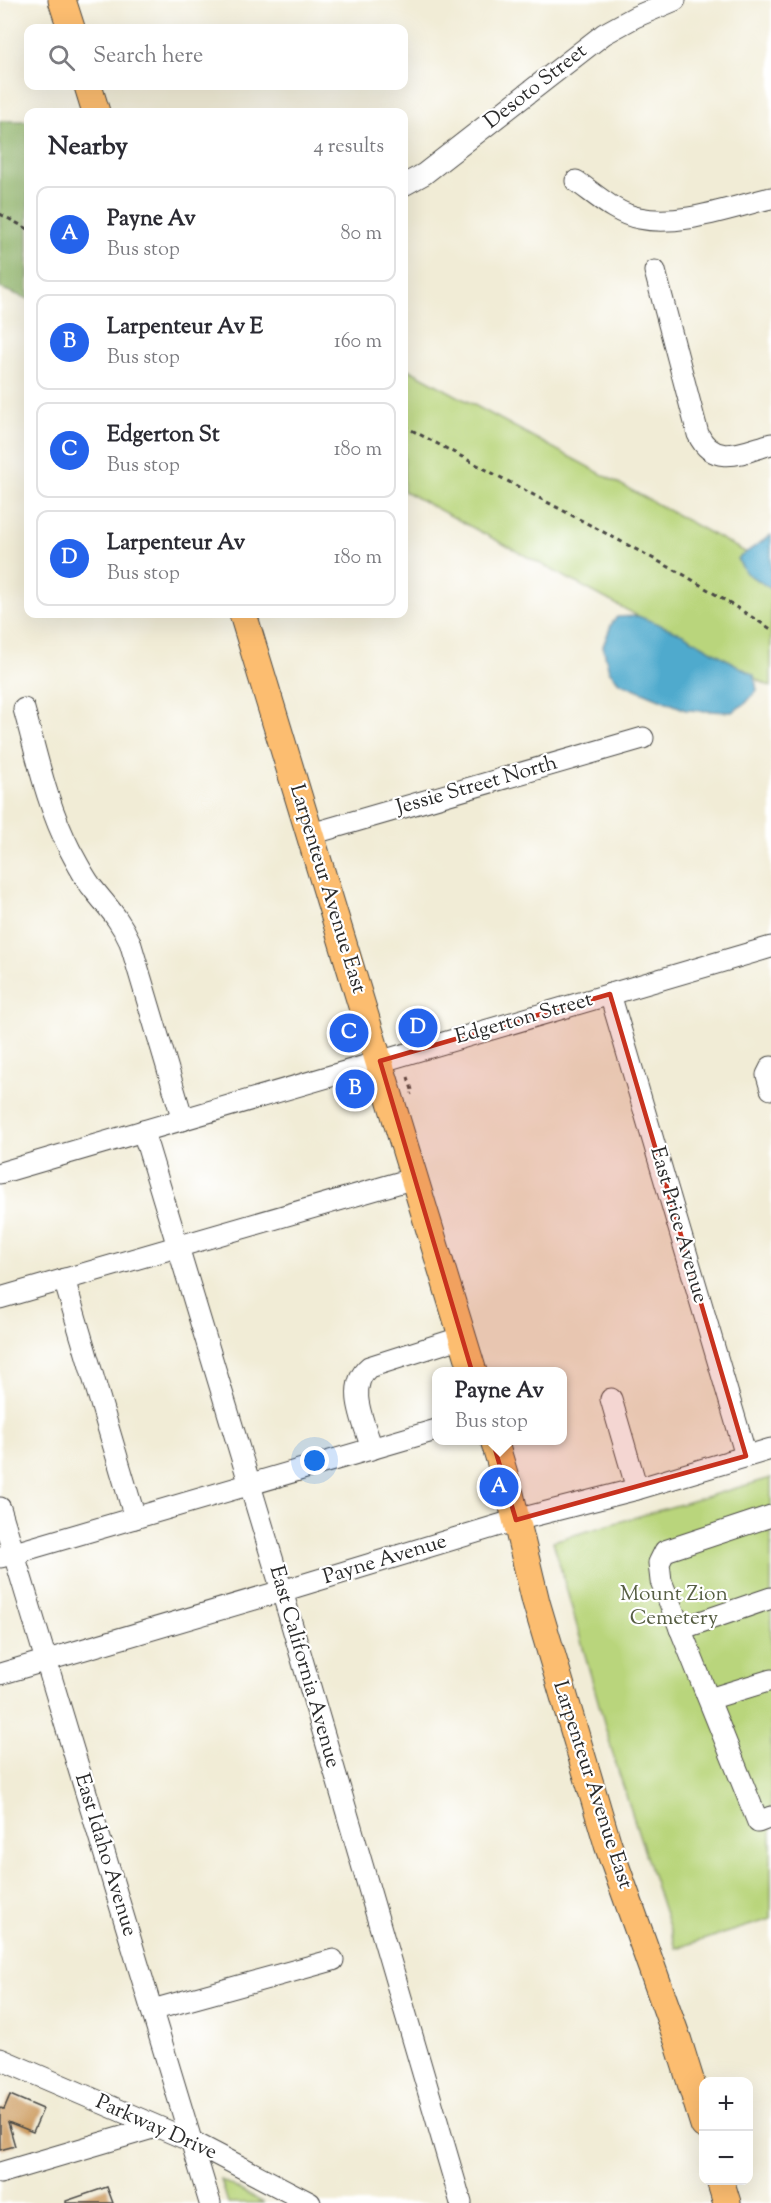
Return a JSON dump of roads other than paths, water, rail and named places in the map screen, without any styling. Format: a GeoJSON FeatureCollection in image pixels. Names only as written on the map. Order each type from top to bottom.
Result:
{"type":"FeatureCollection","features":[{"type":"Feature","properties":{"kind":"main road"},"geometry":{"type":"LineString","coordinates":[[62,0],[70,24]]}},
{"type":"Feature","properties":{"kind":"main road"},"geometry":{"type":"LineString","coordinates":[[89,90],[95,108]]}},
{"type":"Feature","properties":{"kind":"main road","name":"Larpenteur Avenue East"},"geometry":{"type":"LineString","coordinates":[[244,618],[472,1367]]}},
{"type":"Feature","properties":{"kind":"main road","name":"Larpenteur Avenue East"},"geometry":{"type":"LineString","coordinates":[[495,1445],[545,1635],[608,1845],[678,2041],[699,2109]]}},
{"type":"Feature","properties":{"kind":"main road"},"geometry":{"type":"LineString","coordinates":[[721,2185],[727,2203]]}},
{"type":"Feature","properties":{"kind":"street","name":"Desoto Street"},"geometry":{"type":"LineString","coordinates":[[408,182],[424,174],[604,34],[635,17],[675,0]]}},
{"type":"Feature","properties":{"kind":"street"},"geometry":{"type":"LineString","coordinates":[[576,181],[612,207],[638,218],[668,221],[771,198]]}},
{"type":"Feature","properties":{"kind":"street"},"geometry":{"type":"LineString","coordinates":[[655,271],[702,444],[710,452],[720,455],[771,444]]}},
{"type":"Feature","properties":{"kind":"street"},"geometry":{"type":"LineString","coordinates":[[24,709],[54,815],[90,885],[110,906],[130,942],[183,1120]]}},
{"type":"Feature","properties":{"kind":"street","name":"Jessie Street North"},"geometry":{"type":"LineString","coordinates":[[311,834],[643,738]]}},
{"type":"Feature","properties":{"kind":"street","name":"Edgerton Street"},"geometry":{"type":"LineString","coordinates":[[0,1173],[771,947]]}},
{"type":"Feature","properties":{"kind":"street","name":"East Price Avenue"},"geometry":{"type":"LineString","coordinates":[[610,994],[746,1456]]}},
{"type":"Feature","properties":{"kind":"street"},"geometry":{"type":"LineString","coordinates":[[771,1067],[767,1075],[771,1089]]}},
{"type":"Feature","properties":{"kind":"street","name":"East California Avenue"},"geometry":{"type":"LineString","coordinates":[[143,1131],[282,1591],[461,2203]]}},
{"type":"Feature","properties":{"kind":"street"},"geometry":{"type":"LineString","coordinates":[[0,1298],[415,1178]]}},
{"type":"Feature","properties":{"kind":"street"},"geometry":{"type":"LineString","coordinates":[[64,1280],[135,1518]]}},
{"type":"Feature","properties":{"kind":"street"},"geometry":{"type":"LineString","coordinates":[[372,1449],[358,1400],[357,1387],[362,1373],[369,1367],[463,1337]]}},
{"type":"Feature","properties":{"kind":"street"},"geometry":{"type":"LineString","coordinates":[[611,1400],[637,1489]]}},
{"type":"Feature","properties":{"kind":"street"},"geometry":{"type":"LineString","coordinates":[[7,1555],[432,1431]]}},
{"type":"Feature","properties":{"kind":"street","name":"Payne Avenue"},"geometry":{"type":"LineString","coordinates":[[0,1674],[516,1520],[637,1489],[771,1449]]}},
{"type":"Feature","properties":{"kind":"street","name":"East Idaho Avenue"},"geometry":{"type":"LineString","coordinates":[[0,1508],[7,1555],[47,1660],[210,2203]]}},
{"type":"Feature","properties":{"kind":"street"},"geometry":{"type":"LineString","coordinates":[[771,1516],[665,1551],[659,1563],[661,1581],[758,1821],[771,1817]]}},
{"type":"Feature","properties":{"kind":"street"},"geometry":{"type":"LineString","coordinates":[[680,1629],[771,1598]]}},
{"type":"Feature","properties":{"kind":"street"},"geometry":{"type":"LineString","coordinates":[[709,1699],[771,1680]]}},
{"type":"Feature","properties":{"kind":"street"},"geometry":{"type":"LineString","coordinates":[[152,2010],[333,1960]]}},
{"type":"Feature","properties":{"kind":"street","name":"Parkway Drive"},"geometry":{"type":"LineString","coordinates":[[0,2059],[191,2141],[309,2203]]}},
{"type":"Feature","properties":{"kind":"street"},"geometry":{"type":"LineString","coordinates":[[0,2173],[156,2127]]}},
{"type":"Feature","properties":{"kind":"water"},"geometry":{"type":"Polygon","coordinates":[[[771,535],[771,589],[746,573],[737,559],[771,535]]]}},
{"type":"Feature","properties":{"kind":"water"},"geometry":{"type":"Polygon","coordinates":[[[638,616],[683,634],[754,675],[757,690],[746,703],[732,712],[686,710],[619,682],[609,671],[603,646],[612,623],[617,617],[638,616]]]}},
{"type":"Feature","properties":{"kind":"place","name":"Larpenteur Av"},"geometry":{"type":"Point","coordinates":[418,1028]}},
{"type":"Feature","properties":{"kind":"place","name":"Edgerton St"},"geometry":{"type":"Point","coordinates":[349,1033]}},
{"type":"Feature","properties":{"kind":"place","name":"Larpenteur Av E"},"geometry":{"type":"Point","coordinates":[355,1089]}},
{"type":"Feature","properties":{"kind":"place","name":"Payne Av"},"geometry":{"type":"Point","coordinates":[499,1487]}},
{"type":"Feature","properties":{"kind":"park label","name":"Mount Zion Cemetery"},"geometry":{"type":"Point","coordinates":[674,1607]}}]}
